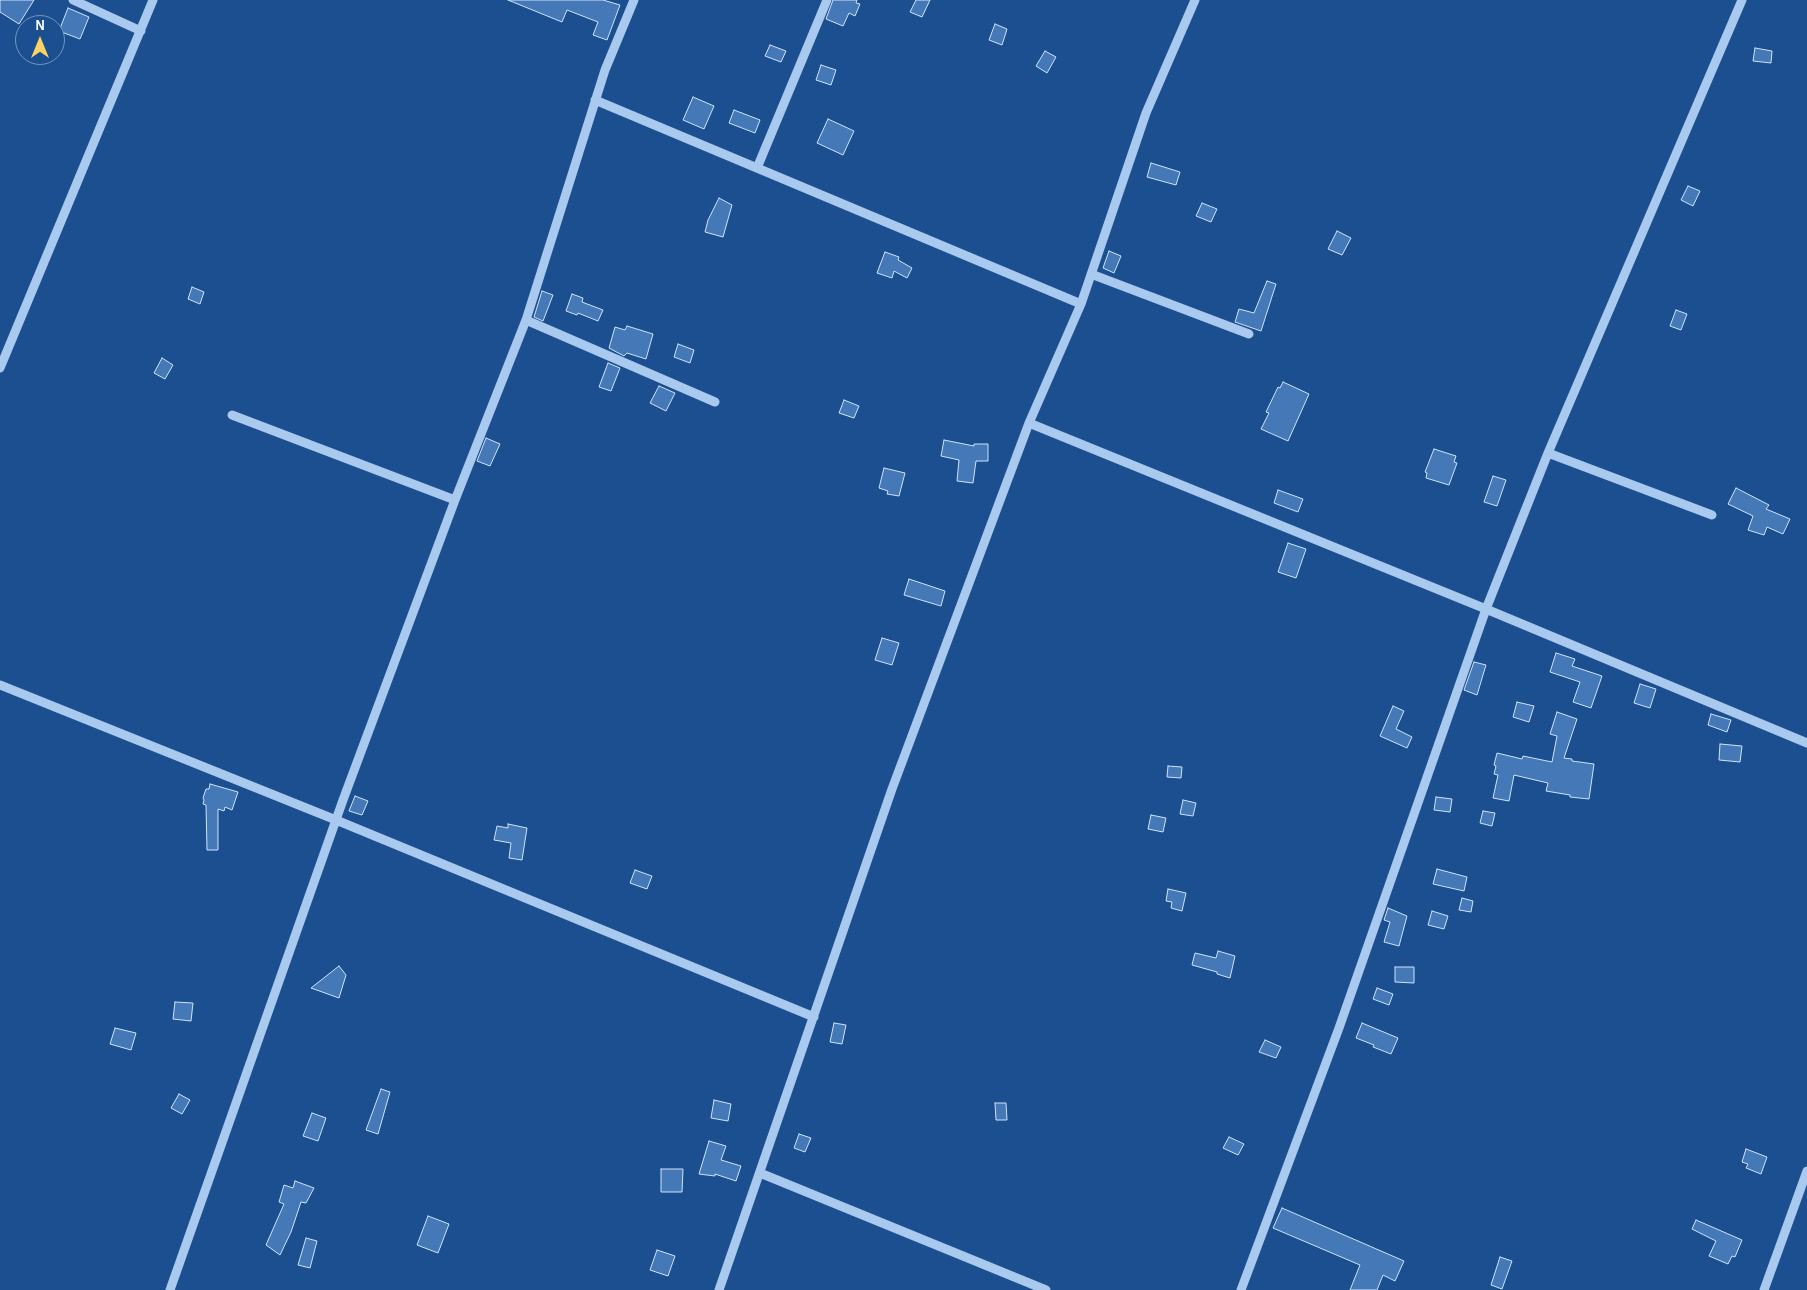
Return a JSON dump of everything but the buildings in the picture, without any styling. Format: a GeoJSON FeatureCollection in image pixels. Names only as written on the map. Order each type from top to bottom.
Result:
{"type":"FeatureCollection","features":[{"type":"Feature","properties":{"kind":"street"},"geometry":{"type":"LineString","coordinates":[[73,0],[141,31]]}},
{"type":"Feature","properties":{"kind":"street"},"geometry":{"type":"LineString","coordinates":[[0,368],[141,31],[152,0]]}},
{"type":"Feature","properties":{"kind":"street"},"geometry":{"type":"LineString","coordinates":[[170,1290],[336,820],[455,500],[526,320],[605,70],[634,0]]}},
{"type":"Feature","properties":{"kind":"street"},"geometry":{"type":"LineString","coordinates":[[757,168],[827,0]]}},
{"type":"Feature","properties":{"kind":"street"},"geometry":{"type":"LineString","coordinates":[[719,1290],[892,789],[1029,423],[1081,304],[1146,113],[1195,0]]}},
{"type":"Feature","properties":{"kind":"street"},"geometry":{"type":"LineString","coordinates":[[1241,1290],[1339,1028],[1486,608],[1548,453],[1742,0]]}},
{"type":"Feature","properties":{"kind":"street"},"geometry":{"type":"LineString","coordinates":[[595,100],[1081,304]]}},
{"type":"Feature","properties":{"kind":"street"},"geometry":{"type":"LineString","coordinates":[[1091,274],[1249,334]]}},
{"type":"Feature","properties":{"kind":"street"},"geometry":{"type":"LineString","coordinates":[[526,320],[715,402]]}},
{"type":"Feature","properties":{"kind":"street"},"geometry":{"type":"LineString","coordinates":[[232,415],[455,500]]}},
{"type":"Feature","properties":{"kind":"street"},"geometry":{"type":"LineString","coordinates":[[1029,423],[1486,608],[1807,743]]}},
{"type":"Feature","properties":{"kind":"street"},"geometry":{"type":"LineString","coordinates":[[1548,453],[1712,515]]}},
{"type":"Feature","properties":{"kind":"street"},"geometry":{"type":"LineString","coordinates":[[0,685],[336,820],[814,1017]]}},
{"type":"Feature","properties":{"kind":"street"},"geometry":{"type":"LineString","coordinates":[[1764,1290],[1807,1171]]}},
{"type":"Feature","properties":{"kind":"street"},"geometry":{"type":"LineString","coordinates":[[760,1173],[1046,1290]]}}]}
